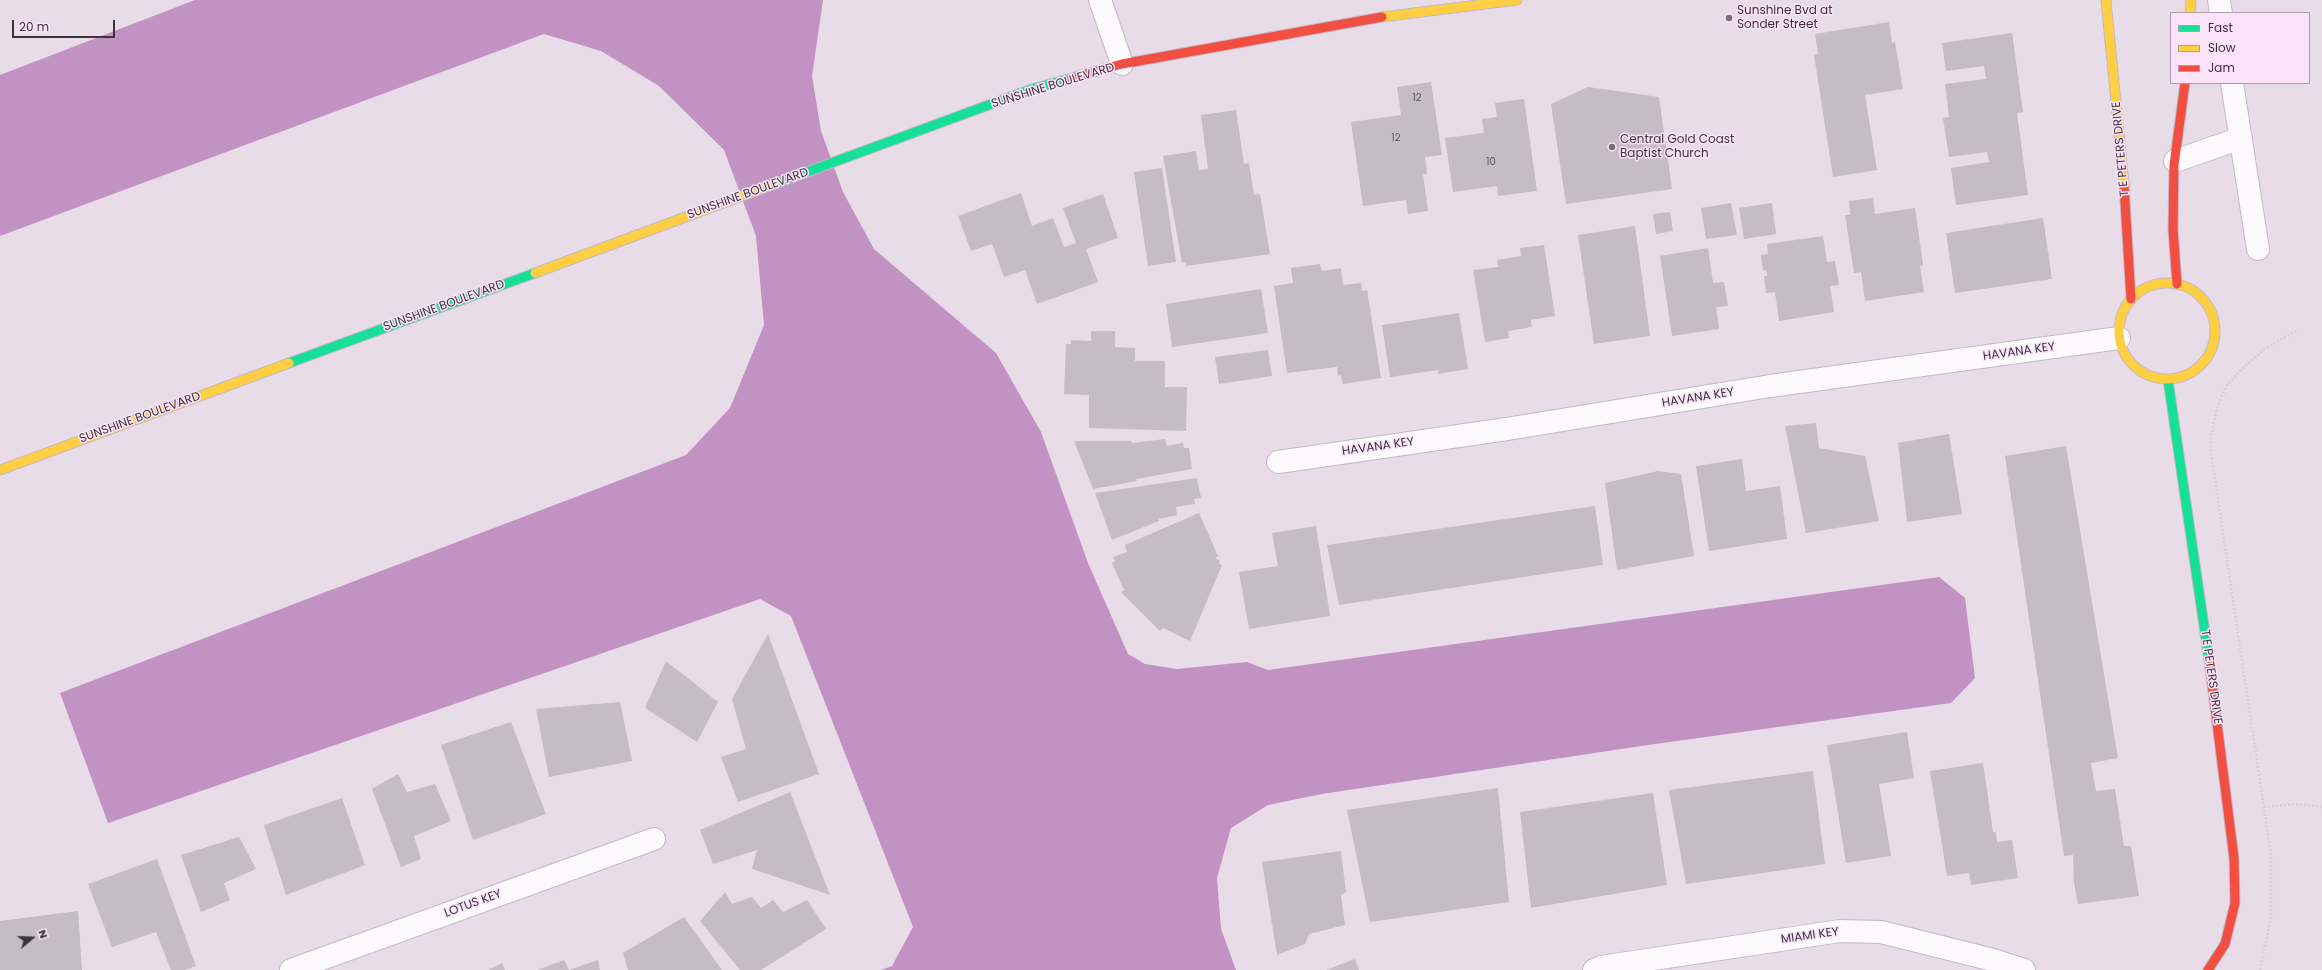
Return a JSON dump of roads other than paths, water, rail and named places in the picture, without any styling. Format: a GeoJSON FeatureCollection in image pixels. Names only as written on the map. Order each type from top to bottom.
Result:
{"type":"FeatureCollection","features":[{"type":"Feature","properties":{"kind":"street"},"geometry":{"type":"LineString","coordinates":[[1100,0],[1122,64]]}},
{"type":"Feature","properties":{"kind":"street","name":"SUNSHINE BOULEVARD"},"geometry":{"type":"LineString","coordinates":[[0,470],[1032,89],[1122,64],[1378,18],[1517,0]]}},
{"type":"Feature","properties":{"kind":"street","name":"T E PETERS DRIVE"},"geometry":{"type":"LineString","coordinates":[[2106,0],[2121,144],[2131,299]]}},
{"type":"Feature","properties":{"kind":"street"},"geometry":{"type":"LineString","coordinates":[[2190,12],[2191,0]]}},
{"type":"Feature","properties":{"kind":"street"},"geometry":{"type":"LineString","coordinates":[[2219,0],[2221,12]]}},
{"type":"Feature","properties":{"kind":"street"},"geometry":{"type":"LineString","coordinates":[[2177,284],[2173,228],[2175,161],[2185,84]]}},
{"type":"Feature","properties":{"kind":"street"},"geometry":{"type":"LineString","coordinates":[[2232,84],[2258,248]]}},
{"type":"Feature","properties":{"kind":"street"},"geometry":{"type":"LineString","coordinates":[[2175,161],[2241,138]]}},
{"type":"Feature","properties":{"kind":"street"},"geometry":{"type":"LineString","coordinates":[[2160,283],[2177,284],[2199,295],[2207,304],[2213,316],[2216,331],[2210,352],[2197,370],[2184,377],[2168,380],[2154,378],[2142,372],[2131,363],[2119,338],[2120,324],[2124,311],[2131,299],[2145,289],[2160,283]]}},
{"type":"Feature","properties":{"kind":"street","name":"HAVANA KEY"},"geometry":{"type":"LineString","coordinates":[[1278,462],[1507,429],[1770,386],[2119,338]]}},
{"type":"Feature","properties":{"kind":"street","name":"T E PETERS DRIVE"},"geometry":{"type":"LineString","coordinates":[[2168,380],[2219,727],[2234,858],[2235,903],[2225,944],[2208,970]]}},
{"type":"Feature","properties":{"kind":"street","name":"LOTUS KEY"},"geometry":{"type":"LineString","coordinates":[[291,970],[654,839]]}},
{"type":"Feature","properties":{"kind":"street","name":"MIAMI KEY"},"geometry":{"type":"LineString","coordinates":[[1594,970],[1601,967],[1840,931],[1881,932],[1993,960],[2024,970]]}},
{"type":"Feature","properties":{"kind":"place","name":"Sunshine Bvd at Sonder Street"},"geometry":{"type":"Point","coordinates":[1729,18]}},
{"type":"Feature","properties":{"kind":"place","name":"Central Gold Coast Baptist Church"},"geometry":{"type":"Point","coordinates":[1612,147]}}]}
